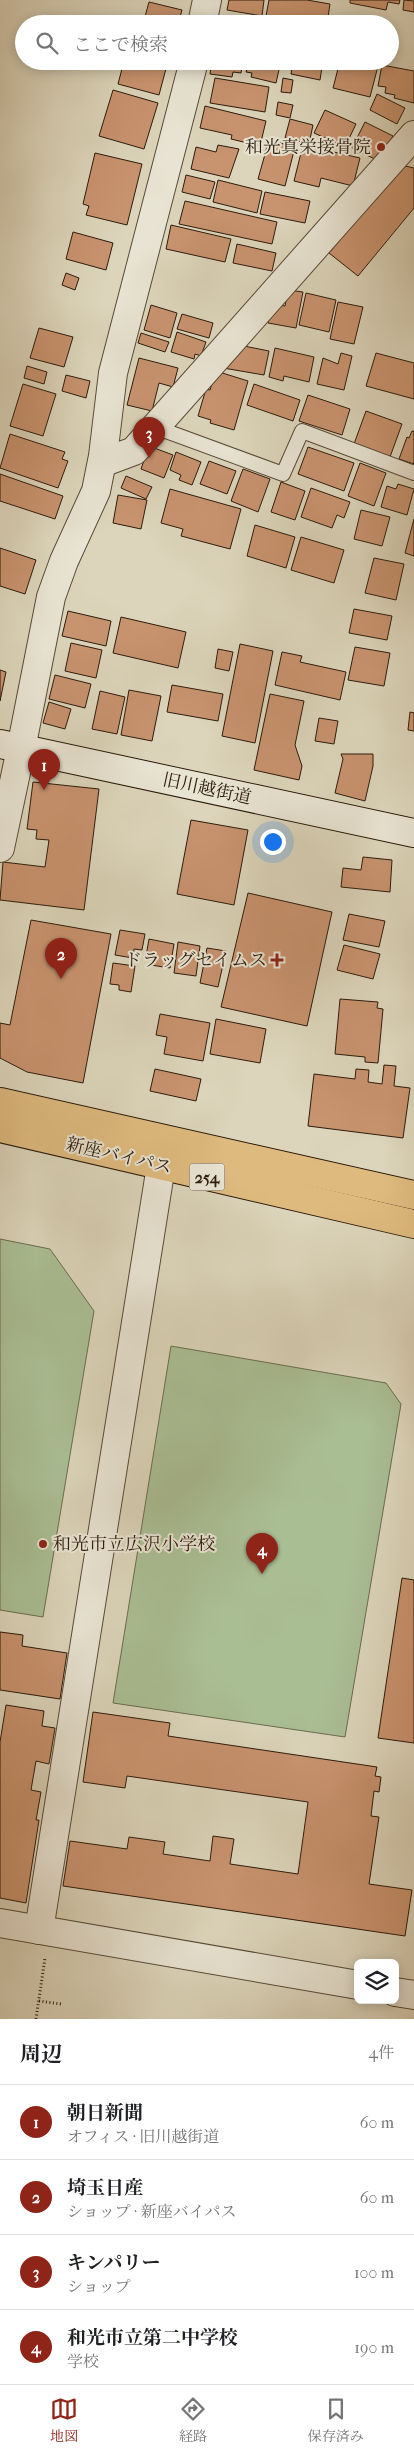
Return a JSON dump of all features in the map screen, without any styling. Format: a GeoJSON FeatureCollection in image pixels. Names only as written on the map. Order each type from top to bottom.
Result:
{"type":"FeatureCollection","features":[{"type":"Feature","properties":{"kind":"highway","name":"新座バイパス"},"geometry":{"type":"LineString","coordinates":[[0,1102],[414,1195]]}},
{"type":"Feature","properties":{"kind":"highway","name":"新座バイパス"},"geometry":{"type":"LineString","coordinates":[[0,1128],[414,1224]]}},
{"type":"Feature","properties":{"kind":"street"},"geometry":{"type":"LineString","coordinates":[[204,15],[207,0]]}},
{"type":"Feature","properties":{"kind":"street"},"geometry":{"type":"LineString","coordinates":[[0,848],[11,746],[51,597],[64,561],[96,491],[102,463],[113,373],[192,70]]}},
{"type":"Feature","properties":{"kind":"street"},"geometry":{"type":"LineString","coordinates":[[102,463],[134,451],[414,135]]}},
{"type":"Feature","properties":{"kind":"street","name":"旧川越街道"},"geometry":{"type":"LineString","coordinates":[[11,746],[414,834]]}},
{"type":"Feature","properties":{"kind":"street"},"geometry":{"type":"LineString","coordinates":[[44,1930],[161,1166]]}},
{"type":"Feature","properties":{"kind":"street"},"geometry":{"type":"LineString","coordinates":[[0,1923],[354,1984]]}},
{"type":"Feature","properties":{"kind":"street"},"geometry":{"type":"LineString","coordinates":[[399,1993],[414,1995]]}},
{"type":"Feature","properties":{"kind":"lane"},"geometry":{"type":"LineString","coordinates":[[155,427],[283,474],[302,431],[414,473]]}},
{"type":"Feature","properties":{"kind":"path"},"geometry":{"type":"LineString","coordinates":[[36,2019],[44,1930]]}},
{"type":"Feature","properties":{"kind":"path"},"geometry":{"type":"LineString","coordinates":[[39,2001],[61,2004]]}},
{"type":"Feature","properties":{"kind":"green space"},"geometry":{"type":"Polygon","coordinates":[[[0,1239],[50,1249],[94,1311],[43,1617],[0,1610],[0,1239]]]}},
{"type":"Feature","properties":{"kind":"green space"},"geometry":{"type":"Polygon","coordinates":[[[171,1346],[386,1383],[401,1404],[345,1737],[113,1703],[171,1346]]]}},
{"type":"Feature","properties":{"kind":"building"},"geometry":{"type":"Polygon","coordinates":[[[229,0],[264,0],[262,15],[227,10],[229,0]]]}},
{"type":"Feature","properties":{"kind":"building"},"geometry":{"type":"Polygon","coordinates":[[[269,0],[307,0],[330,4],[328,15],[266,15],[269,0]]]}},
{"type":"Feature","properties":{"kind":"building"},"geometry":{"type":"Polygon","coordinates":[[[350,0],[400,0],[399,4],[388,2],[386,10],[350,3],[350,0]]]}},
{"type":"Feature","properties":{"kind":"building"},"geometry":{"type":"Polygon","coordinates":[[[404,0],[414,1],[414,12],[403,10],[404,0]]]}},
{"type":"Feature","properties":{"kind":"building"},"geometry":{"type":"Polygon","coordinates":[[[149,2],[182,10],[181,15],[145,15],[149,2]]]}},
{"type":"Feature","properties":{"kind":"building"},"geometry":{"type":"Polygon","coordinates":[[[399,68],[414,71],[414,103],[394,98],[395,95],[385,93],[386,87],[378,86],[381,70],[399,70],[399,68]]]}},
{"type":"Feature","properties":{"kind":"building"},"geometry":{"type":"Polygon","coordinates":[[[122,70],[166,70],[159,95],[118,84],[122,70]]]}},
{"type":"Feature","properties":{"kind":"building"},"geometry":{"type":"Polygon","coordinates":[[[211,70],[242,70],[241,73],[233,72],[232,77],[210,74],[211,70]]]}},
{"type":"Feature","properties":{"kind":"building"},"geometry":{"type":"Polygon","coordinates":[[[247,70],[279,70],[276,83],[251,77],[252,73],[246,72],[247,70]]]}},
{"type":"Feature","properties":{"kind":"building"},"geometry":{"type":"Polygon","coordinates":[[[292,70],[322,70],[320,80],[291,74],[292,70]]]}},
{"type":"Feature","properties":{"kind":"building"},"geometry":{"type":"Polygon","coordinates":[[[338,70],[377,70],[370,97],[333,88],[338,70]]]}},
{"type":"Feature","properties":{"kind":"building"},"geometry":{"type":"Polygon","coordinates":[[[215,78],[269,87],[265,112],[210,103],[215,78]]]}},
{"type":"Feature","properties":{"kind":"building"},"geometry":{"type":"Polygon","coordinates":[[[283,78],[293,80],[291,93],[281,92],[283,78]]]}},
{"type":"Feature","properties":{"kind":"building"},"geometry":{"type":"Polygon","coordinates":[[[113,90],[158,103],[144,149],[99,136],[113,90]]]}},
{"type":"Feature","properties":{"kind":"building"},"geometry":{"type":"Polygon","coordinates":[[[377,94],[405,108],[397,124],[370,110],[377,94]]]}},
{"type":"Feature","properties":{"kind":"building"},"geometry":{"type":"Polygon","coordinates":[[[278,102],[293,105],[290,118],[276,115],[278,102]]]}},
{"type":"Feature","properties":{"kind":"building"},"geometry":{"type":"Polygon","coordinates":[[[205,106],[266,121],[260,146],[231,139],[232,135],[200,128],[205,106]]]}},
{"type":"Feature","properties":{"kind":"building"},"geometry":{"type":"Polygon","coordinates":[[[325,110],[356,124],[345,147],[314,133],[325,110]]]}},
{"type":"Feature","properties":{"kind":"building"},"geometry":{"type":"Polygon","coordinates":[[[290,119],[313,125],[309,144],[285,138],[290,119]]]}},
{"type":"Feature","properties":{"kind":"building"},"geometry":{"type":"Polygon","coordinates":[[[365,122],[393,136],[379,161],[352,148],[365,122]]]}},
{"type":"Feature","properties":{"kind":"building"},"geometry":{"type":"Polygon","coordinates":[[[269,140],[295,147],[285,186],[258,179],[269,140]]]}},
{"type":"Feature","properties":{"kind":"building"},"geometry":{"type":"Polygon","coordinates":[[[218,145],[239,149],[229,178],[191,169],[196,147],[216,152],[218,145]]]}},
{"type":"Feature","properties":{"kind":"building"},"geometry":{"type":"Polygon","coordinates":[[[303,145],[360,158],[353,186],[321,178],[319,187],[294,181],[303,145]]]}},
{"type":"Feature","properties":{"kind":"building"},"geometry":{"type":"Polygon","coordinates":[[[95,153],[142,164],[127,225],[86,215],[89,206],[83,204],[95,153]]]}},
{"type":"Feature","properties":{"kind":"building"},"geometry":{"type":"Polygon","coordinates":[[[401,165],[414,168],[414,208],[358,276],[329,253],[401,165]]]}},
{"type":"Feature","properties":{"kind":"building"},"geometry":{"type":"Polygon","coordinates":[[[186,175],[215,182],[210,199],[182,192],[186,175]]]}},
{"type":"Feature","properties":{"kind":"building"},"geometry":{"type":"Polygon","coordinates":[[[218,180],[262,191],[257,213],[213,202],[218,180]]]}},
{"type":"Feature","properties":{"kind":"building"},"geometry":{"type":"Polygon","coordinates":[[[265,192],[310,201],[305,223],[260,214],[265,192]]]}},
{"type":"Feature","properties":{"kind":"building"},"geometry":{"type":"Polygon","coordinates":[[[185,201],[277,222],[272,244],[179,224],[185,201]]]}},
{"type":"Feature","properties":{"kind":"building"},"geometry":{"type":"Polygon","coordinates":[[[171,225],[231,239],[225,262],[166,249],[171,225]]]}},
{"type":"Feature","properties":{"kind":"building"},"geometry":{"type":"Polygon","coordinates":[[[73,232],[113,243],[106,270],[66,259],[73,232]]]}},
{"type":"Feature","properties":{"kind":"building"},"geometry":{"type":"Polygon","coordinates":[[[237,244],[276,253],[272,271],[233,263],[237,244]]]}},
{"type":"Feature","properties":{"kind":"building"},"geometry":{"type":"Polygon","coordinates":[[[66,273],[79,278],[75,290],[62,285],[66,273]]]}},
{"type":"Feature","properties":{"kind":"building"},"geometry":{"type":"Polygon","coordinates":[[[288,290],[303,292],[296,328],[268,323],[272,304],[285,306],[288,290]]]}},
{"type":"Feature","properties":{"kind":"building"},"geometry":{"type":"Polygon","coordinates":[[[306,293],[336,300],[329,332],[299,325],[306,293]]]}},
{"type":"Feature","properties":{"kind":"building"},"geometry":{"type":"Polygon","coordinates":[[[338,302],[363,307],[354,344],[330,339],[338,302]]]}},
{"type":"Feature","properties":{"kind":"building"},"geometry":{"type":"Polygon","coordinates":[[[151,305],[177,313],[170,338],[144,330],[151,305]]]}},
{"type":"Feature","properties":{"kind":"building"},"geometry":{"type":"Polygon","coordinates":[[[182,314],[213,323],[209,338],[177,329],[182,314]]]}},
{"type":"Feature","properties":{"kind":"building"},"geometry":{"type":"Polygon","coordinates":[[[39,328],[73,337],[64,367],[30,358],[39,328]]]}},
{"type":"Feature","properties":{"kind":"building"},"geometry":{"type":"Polygon","coordinates":[[[177,332],[206,342],[201,356],[195,354],[194,359],[171,352],[177,332]]]}},
{"type":"Feature","properties":{"kind":"building"},"geometry":{"type":"Polygon","coordinates":[[[141,333],[169,342],[165,352],[138,343],[141,333]]]}},
{"type":"Feature","properties":{"kind":"building"},"geometry":{"type":"Polygon","coordinates":[[[244,346],[269,351],[264,375],[223,368],[244,346]]]}},
{"type":"Feature","properties":{"kind":"building"},"geometry":{"type":"Polygon","coordinates":[[[275,348],[314,357],[309,382],[284,376],[283,381],[269,377],[275,348]]]}},
{"type":"Feature","properties":{"kind":"building"},"geometry":{"type":"Polygon","coordinates":[[[341,353],[352,356],[344,390],[317,384],[323,358],[338,364],[341,353]]]}},
{"type":"Feature","properties":{"kind":"building"},"geometry":{"type":"Polygon","coordinates":[[[376,353],[414,363],[414,399],[366,386],[376,353]]]}},
{"type":"Feature","properties":{"kind":"building"},"geometry":{"type":"Polygon","coordinates":[[[139,358],[178,368],[173,387],[159,383],[152,411],[127,405],[139,358]]]}},
{"type":"Feature","properties":{"kind":"building"},"geometry":{"type":"Polygon","coordinates":[[[27,366],[47,372],[44,384],[24,378],[27,366]]]}},
{"type":"Feature","properties":{"kind":"building"},"geometry":{"type":"Polygon","coordinates":[[[216,371],[248,381],[234,430],[210,423],[211,420],[198,416],[206,389],[210,390],[216,371]]]}},
{"type":"Feature","properties":{"kind":"building"},"geometry":{"type":"Polygon","coordinates":[[[66,375],[90,381],[86,398],[62,391],[66,375]]]}},
{"type":"Feature","properties":{"kind":"building"},"geometry":{"type":"Polygon","coordinates":[[[23,384],[56,394],[43,436],[10,426],[23,384]]]}},
{"type":"Feature","properties":{"kind":"building"},"geometry":{"type":"Polygon","coordinates":[[[254,384],[300,400],[293,421],[247,405],[254,384]]]}},
{"type":"Feature","properties":{"kind":"building"},"geometry":{"type":"Polygon","coordinates":[[[308,395],[350,409],[342,435],[299,421],[308,395]]]}},
{"type":"Feature","properties":{"kind":"building"},"geometry":{"type":"Polygon","coordinates":[[[366,411],[402,424],[390,457],[354,444],[366,411]]]}},
{"type":"Feature","properties":{"kind":"building"},"geometry":{"type":"Polygon","coordinates":[[[412,431],[414,431],[414,464],[399,459],[407,437],[409,438],[412,431]]]}},
{"type":"Feature","properties":{"kind":"building"},"geometry":{"type":"Polygon","coordinates":[[[10,434],[65,452],[62,459],[68,461],[58,488],[0,468],[10,434]]]}},
{"type":"Feature","properties":{"kind":"building"},"geometry":{"type":"Polygon","coordinates":[[[149,446],[173,455],[164,478],[141,469],[149,446]]]}},
{"type":"Feature","properties":{"kind":"building"},"geometry":{"type":"Polygon","coordinates":[[[308,447],[354,463],[344,491],[298,474],[308,447]]]}},
{"type":"Feature","properties":{"kind":"building"},"geometry":{"type":"Polygon","coordinates":[[[176,452],[201,462],[192,485],[179,480],[181,475],[170,470],[176,452]]]}},
{"type":"Feature","properties":{"kind":"building"},"geometry":{"type":"Polygon","coordinates":[[[209,461],[236,471],[227,494],[200,484],[209,461]]]}},
{"type":"Feature","properties":{"kind":"building"},"geometry":{"type":"Polygon","coordinates":[[[360,463],[386,473],[374,506],[348,496],[360,463]]]}},
{"type":"Feature","properties":{"kind":"building"},"geometry":{"type":"Polygon","coordinates":[[[243,469],[270,479],[258,512],[231,501],[243,469]]]}},
{"type":"Feature","properties":{"kind":"building"},"geometry":{"type":"Polygon","coordinates":[[[0,474],[63,496],[55,519],[0,501],[0,474]]]}},
{"type":"Feature","properties":{"kind":"building"},"geometry":{"type":"Polygon","coordinates":[[[126,476],[152,487],[146,499],[121,488],[126,476]]]}},
{"type":"Feature","properties":{"kind":"building"},"geometry":{"type":"Polygon","coordinates":[[[281,482],[305,491],[295,520],[271,512],[281,482]]]}},
{"type":"Feature","properties":{"kind":"building"},"geometry":{"type":"Polygon","coordinates":[[[398,484],[414,489],[407,515],[381,507],[387,486],[396,489],[398,484]]]}},
{"type":"Feature","properties":{"kind":"building"},"geometry":{"type":"Polygon","coordinates":[[[311,488],[350,502],[344,518],[337,515],[332,528],[301,517],[311,488]]]}},
{"type":"Feature","properties":{"kind":"building"},"geometry":{"type":"Polygon","coordinates":[[[170,489],[241,509],[230,549],[181,536],[183,529],[161,523],[170,489]]]}},
{"type":"Feature","properties":{"kind":"building"},"geometry":{"type":"Polygon","coordinates":[[[118,495],[147,500],[141,529],[113,523],[118,495]]]}},
{"type":"Feature","properties":{"kind":"building"},"geometry":{"type":"Polygon","coordinates":[[[361,510],[390,517],[382,546],[354,539],[361,510]]]}},
{"type":"Feature","properties":{"kind":"building"},"geometry":{"type":"Polygon","coordinates":[[[414,519],[414,556],[405,553],[414,519]]]}},
{"type":"Feature","properties":{"kind":"building"},"geometry":{"type":"Polygon","coordinates":[[[255,525],[295,537],[286,568],[247,556],[255,525]]]}},
{"type":"Feature","properties":{"kind":"building"},"geometry":{"type":"Polygon","coordinates":[[[301,537],[344,550],[334,583],[291,570],[301,537]]]}},
{"type":"Feature","properties":{"kind":"building"},"geometry":{"type":"Polygon","coordinates":[[[0,548],[36,560],[25,594],[0,586],[0,548]]]}},
{"type":"Feature","properties":{"kind":"building"},"geometry":{"type":"Polygon","coordinates":[[[374,558],[404,564],[396,600],[365,593],[374,558]]]}},
{"type":"Feature","properties":{"kind":"building"},"geometry":{"type":"Polygon","coordinates":[[[354,609],[392,616],[387,640],[349,633],[354,609]]]}},
{"type":"Feature","properties":{"kind":"building"},"geometry":{"type":"Polygon","coordinates":[[[68,611],[111,621],[106,646],[62,636],[68,611]]]}},
{"type":"Feature","properties":{"kind":"building"},"geometry":{"type":"Polygon","coordinates":[[[121,617],[186,632],[178,668],[113,653],[121,617]]]}},
{"type":"Feature","properties":{"kind":"building"},"geometry":{"type":"Polygon","coordinates":[[[71,643],[102,650],[96,678],[65,671],[71,643]]]}},
{"type":"Feature","properties":{"kind":"building"},"geometry":{"type":"Polygon","coordinates":[[[240,644],[273,651],[255,743],[222,736],[240,644]]]}},
{"type":"Feature","properties":{"kind":"building"},"geometry":{"type":"Polygon","coordinates":[[[355,647],[390,653],[384,686],[348,680],[355,647]]]}},
{"type":"Feature","properties":{"kind":"building"},"geometry":{"type":"Polygon","coordinates":[[[218,649],[233,652],[229,671],[215,668],[218,649]]]}},
{"type":"Feature","properties":{"kind":"building"},"geometry":{"type":"Polygon","coordinates":[[[282,652],[302,656],[300,662],[346,672],[340,700],[275,685],[282,652]]]}},
{"type":"Feature","properties":{"kind":"building"},"geometry":{"type":"Polygon","coordinates":[[[0,670],[6,672],[0,701],[0,670]]]}},
{"type":"Feature","properties":{"kind":"building"},"geometry":{"type":"Polygon","coordinates":[[[55,675],[91,684],[85,708],[49,699],[55,675]]]}},
{"type":"Feature","properties":{"kind":"building"},"geometry":{"type":"Polygon","coordinates":[[[172,685],[223,694],[218,721],[167,712],[172,685]]]}},
{"type":"Feature","properties":{"kind":"building"},"geometry":{"type":"Polygon","coordinates":[[[129,690],[161,696],[152,741],[121,735],[129,690]]]}},
{"type":"Feature","properties":{"kind":"building"},"geometry":{"type":"Polygon","coordinates":[[[100,691],[125,697],[117,734],[92,729],[100,691]]]}},
{"type":"Feature","properties":{"kind":"building"},"geometry":{"type":"Polygon","coordinates":[[[270,694],[304,701],[295,745],[302,766],[299,780],[254,770],[270,694]]]}},
{"type":"Feature","properties":{"kind":"building"},"geometry":{"type":"Polygon","coordinates":[[[49,702],[71,709],[65,729],[43,723],[49,702]]]}},
{"type":"Feature","properties":{"kind":"building"},"geometry":{"type":"Polygon","coordinates":[[[410,712],[414,713],[414,731],[408,730],[410,712]]]}},
{"type":"Feature","properties":{"kind":"building"},"geometry":{"type":"Polygon","coordinates":[[[319,718],[338,721],[334,744],[315,741],[319,718]]]}},
{"type":"Feature","properties":{"kind":"building"},"geometry":{"type":"Polygon","coordinates":[[[341,754],[373,754],[373,766],[365,801],[335,793],[343,759],[341,754]]]}},
{"type":"Feature","properties":{"kind":"building"},"geometry":{"type":"Polygon","coordinates":[[[33,782],[99,789],[84,910],[0,900],[3,862],[45,867],[49,840],[36,839],[37,830],[27,829],[33,782]]]}},
{"type":"Feature","properties":{"kind":"building"},"geometry":{"type":"Polygon","coordinates":[[[191,820],[248,830],[234,905],[177,894],[191,820]]]}},
{"type":"Feature","properties":{"kind":"building"},"geometry":{"type":"Polygon","coordinates":[[[363,857],[392,860],[390,892],[341,887],[343,868],[361,870],[363,857]]]}},
{"type":"Feature","properties":{"kind":"building","name":"ドラッグセイムス"},"geometry":{"type":"Polygon","coordinates":[[[248,893],[332,912],[307,1026],[221,1007],[248,893]]]}},
{"type":"Feature","properties":{"kind":"building"},"geometry":{"type":"Polygon","coordinates":[[[349,914],[385,921],[379,947],[343,940],[349,914]]]}},
{"type":"Feature","properties":{"kind":"building"},"geometry":{"type":"Polygon","coordinates":[[[31,920],[111,934],[83,1083],[27,1072],[0,1058],[0,1023],[10,1025],[31,920]]]}},
{"type":"Feature","properties":{"kind":"building"},"geometry":{"type":"Polygon","coordinates":[[[120,930],[145,934],[142,950],[134,949],[133,958],[115,955],[120,930]]]}},
{"type":"Feature","properties":{"kind":"building"},"geometry":{"type":"Polygon","coordinates":[[[149,939],[174,944],[170,968],[151,965],[152,958],[146,956],[149,939]]]}},
{"type":"Feature","properties":{"kind":"building"},"geometry":{"type":"Polygon","coordinates":[[[178,942],[200,946],[196,976],[174,973],[178,942]]]}},
{"type":"Feature","properties":{"kind":"building"},"geometry":{"type":"Polygon","coordinates":[[[344,945],[380,954],[373,979],[337,970],[344,945]]]}},
{"type":"Feature","properties":{"kind":"building"},"geometry":{"type":"Polygon","coordinates":[[[207,948],[226,951],[218,987],[200,983],[207,948]]]}},
{"type":"Feature","properties":{"kind":"building"},"geometry":{"type":"Polygon","coordinates":[[[113,963],[135,966],[131,992],[119,990],[119,985],[110,984],[113,963]]]}},
{"type":"Feature","properties":{"kind":"building"},"geometry":{"type":"Polygon","coordinates":[[[340,999],[378,1002],[377,1008],[383,1009],[378,1063],[365,1062],[365,1057],[335,1054],[340,999]]]}},
{"type":"Feature","properties":{"kind":"building"},"geometry":{"type":"Polygon","coordinates":[[[160,1014],[210,1023],[203,1061],[164,1054],[167,1037],[156,1035],[160,1014]]]}},
{"type":"Feature","properties":{"kind":"building"},"geometry":{"type":"Polygon","coordinates":[[[216,1019],[266,1029],[260,1063],[210,1054],[216,1019]]]}},
{"type":"Feature","properties":{"kind":"building"},"geometry":{"type":"Polygon","coordinates":[[[384,1065],[396,1066],[394,1086],[410,1088],[403,1138],[308,1126],[314,1074],[355,1079],[356,1069],[369,1070],[368,1082],[382,1084],[384,1065]]]}},
{"type":"Feature","properties":{"kind":"building"},"geometry":{"type":"Polygon","coordinates":[[[155,1069],[201,1079],[196,1101],[150,1091],[155,1069]]]}},
{"type":"Feature","properties":{"kind":"building"},"geometry":{"type":"Polygon","coordinates":[[[402,1578],[414,1580],[414,1743],[378,1738],[402,1578]]]}},
{"type":"Feature","properties":{"kind":"building"},"geometry":{"type":"Polygon","coordinates":[[[0,1632],[23,1635],[22,1646],[67,1653],[60,1699],[0,1690],[0,1632]]]}},
{"type":"Feature","properties":{"kind":"building"},"geometry":{"type":"Polygon","coordinates":[[[6,1705],[44,1711],[42,1726],[55,1728],[49,1764],[36,1761],[31,1790],[41,1792],[36,1820],[39,1820],[26,1903],[0,1898],[0,1742],[6,1705]]]}},
{"type":"Feature","properties":{"kind":"building"},"geometry":{"type":"Polygon","coordinates":[[[93,1712],[170,1723],[168,1736],[377,1767],[375,1776],[381,1777],[379,1792],[374,1791],[371,1816],[379,1817],[369,1884],[412,1890],[405,1936],[63,1886],[70,1841],[127,1849],[129,1837],[165,1842],[163,1854],[210,1861],[213,1836],[234,1839],[230,1864],[298,1874],[308,1802],[127,1776],[125,1788],[83,1782],[93,1712]]]}},
{"type":"Feature","properties":{"kind":"place","name":"和光真栄接骨院"},"geometry":{"type":"Point","coordinates":[381,147]}},
{"type":"Feature","properties":{"kind":"place","name":"キンパリー"},"geometry":{"type":"Point","coordinates":[149,458]}},
{"type":"Feature","properties":{"kind":"place","name":"朝日新聞"},"geometry":{"type":"Point","coordinates":[44,790]}},
{"type":"Feature","properties":{"kind":"place","name":"ドラッグセイムス"},"geometry":{"type":"Point","coordinates":[277,960]}},
{"type":"Feature","properties":{"kind":"place","name":"埼玉日産"},"geometry":{"type":"Point","coordinates":[61,979]}},
{"type":"Feature","properties":{"kind":"place","name":"和光市立広沢小学校"},"geometry":{"type":"Point","coordinates":[43,1544]}},
{"type":"Feature","properties":{"kind":"place","name":"和光市立第二中学校"},"geometry":{"type":"Point","coordinates":[262,1574]}}]}
